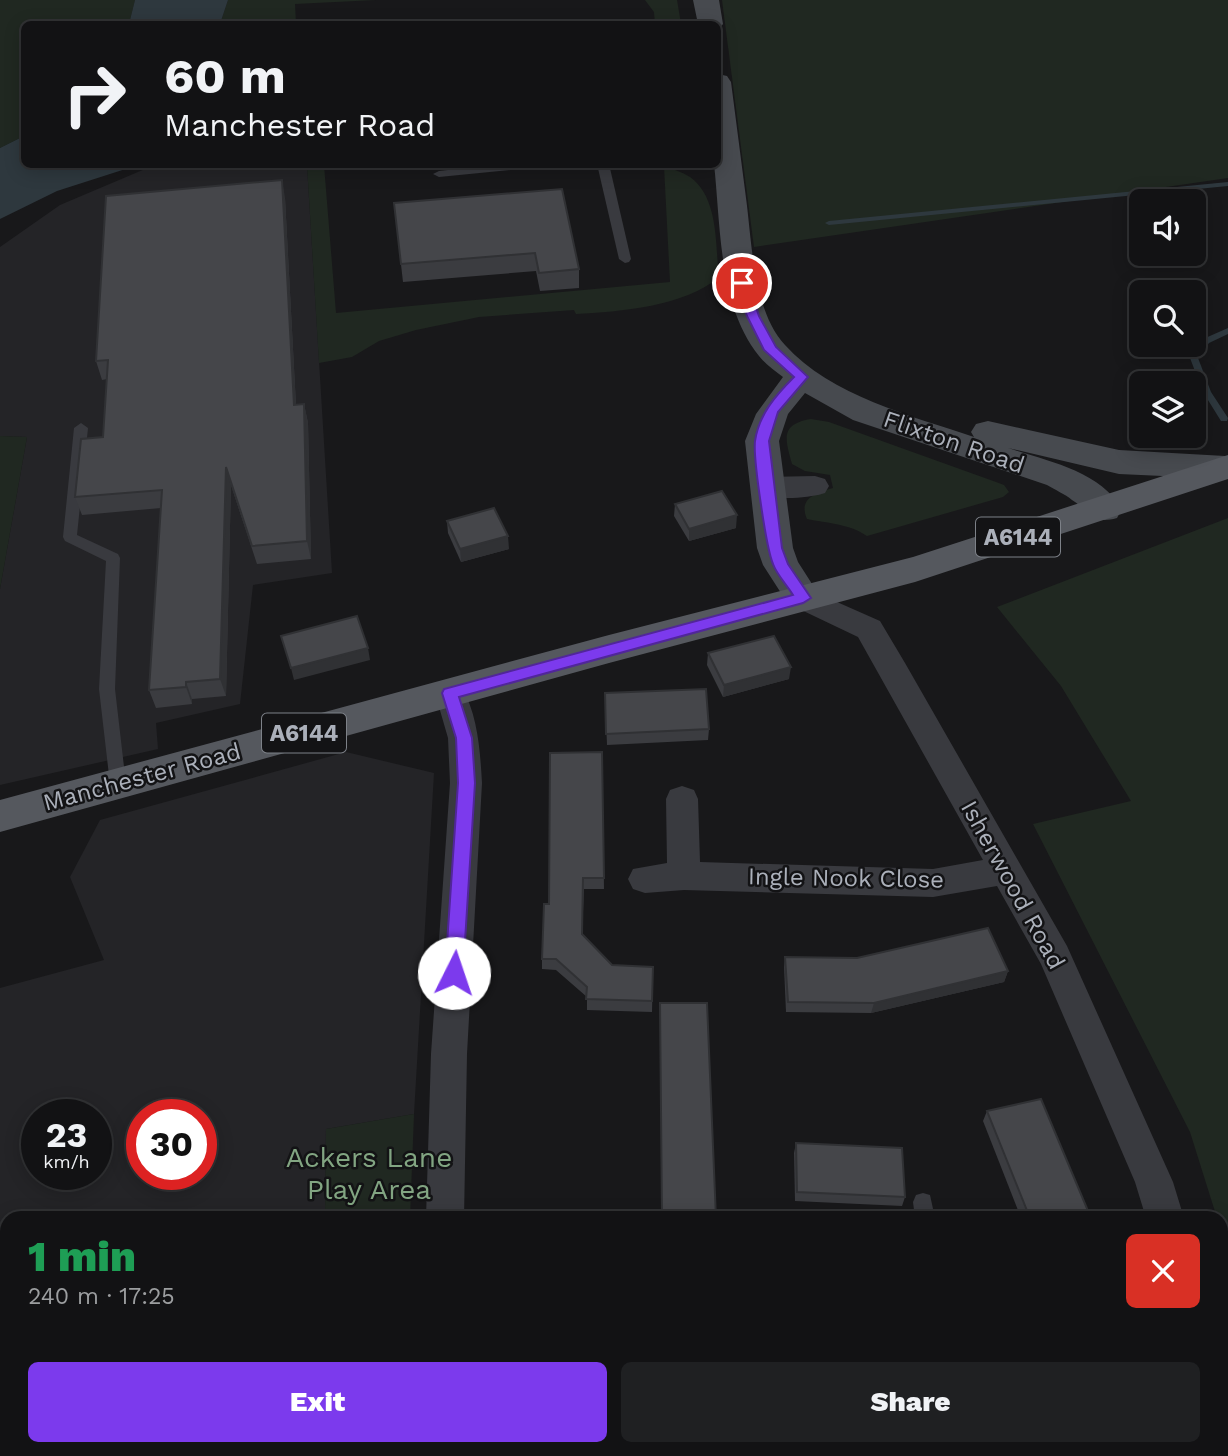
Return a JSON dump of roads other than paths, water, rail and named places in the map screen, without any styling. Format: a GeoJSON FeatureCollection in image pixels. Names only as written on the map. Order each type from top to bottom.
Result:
{"type":"FeatureCollection","features":[{"type":"Feature","properties":{"kind":"main road"},"geometry":{"type":"LineString","coordinates":[[706,0],[710,21]]}},
{"type":"Feature","properties":{"kind":"main road","name":"Flixton Road"},"geometry":{"type":"LineString","coordinates":[[721,134],[742,283],[753,316],[771,350],[802,377],[865,412],[1059,477],[1086,492],[1105,509]]}},
{"type":"Feature","properties":{"kind":"main road"},"geometry":{"type":"LineString","coordinates":[[802,377],[779,400],[766,424],[762,441],[769,503],[781,565],[803,598]]}},
{"type":"Feature","properties":{"kind":"main road","name":"A6144"},"geometry":{"type":"LineString","coordinates":[[865,412],[1016,438],[1097,458],[1227,467]]}},
{"type":"Feature","properties":{"kind":"main road","name":"A6144"},"geometry":{"type":"LineString","coordinates":[[803,598],[923,566],[1105,509],[1227,467]]}},
{"type":"Feature","properties":{"kind":"main road","name":"Manchester Road"},"geometry":{"type":"LineString","coordinates":[[0,816],[803,598]]}},
{"type":"Feature","properties":{"kind":"street"},"geometry":{"type":"LineString","coordinates":[[769,503],[815,486]]}},
{"type":"Feature","properties":{"kind":"street","name":"Isherwood Road"},"geometry":{"type":"LineString","coordinates":[[803,598],[869,629],[1055,957],[1106,1068],[1164,1211]]}},
{"type":"Feature","properties":{"kind":"street"},"geometry":{"type":"LineString","coordinates":[[445,1211],[449,1054],[466,783],[464,738],[450,693]]}},
{"type":"Feature","properties":{"kind":"street"},"geometry":{"type":"LineString","coordinates":[[682,799],[684,876]]}},
{"type":"Feature","properties":{"kind":"street","name":"Ingle Nook Close"},"geometry":{"type":"LineString","coordinates":[[645,879],[684,876],[933,883],[1007,870]]}},
{"type":"Feature","properties":{"kind":"lane"},"geometry":{"type":"LineString","coordinates":[[439,174],[500,168]]}},
{"type":"Feature","properties":{"kind":"lane"},"geometry":{"type":"LineString","coordinates":[[604,168],[625,259]]}},
{"type":"Feature","properties":{"kind":"lane"},"geometry":{"type":"LineString","coordinates":[[81,428],[70,537],[113,558],[107,689],[118,784]]}},
{"type":"Feature","properties":{"kind":"waterway"},"geometry":{"type":"LineString","coordinates":[[829,223],[1228,184]]}},
{"type":"Feature","properties":{"kind":"waterway"},"geometry":{"type":"LineString","coordinates":[[1224,419],[1207,392],[1194,358],[1206,341],[1228,331]]}},
{"type":"Feature","properties":{"kind":"park label","name":"Ackers Lane Play Area"},"geometry":{"type":"Point","coordinates":[369,1173]}}]}
